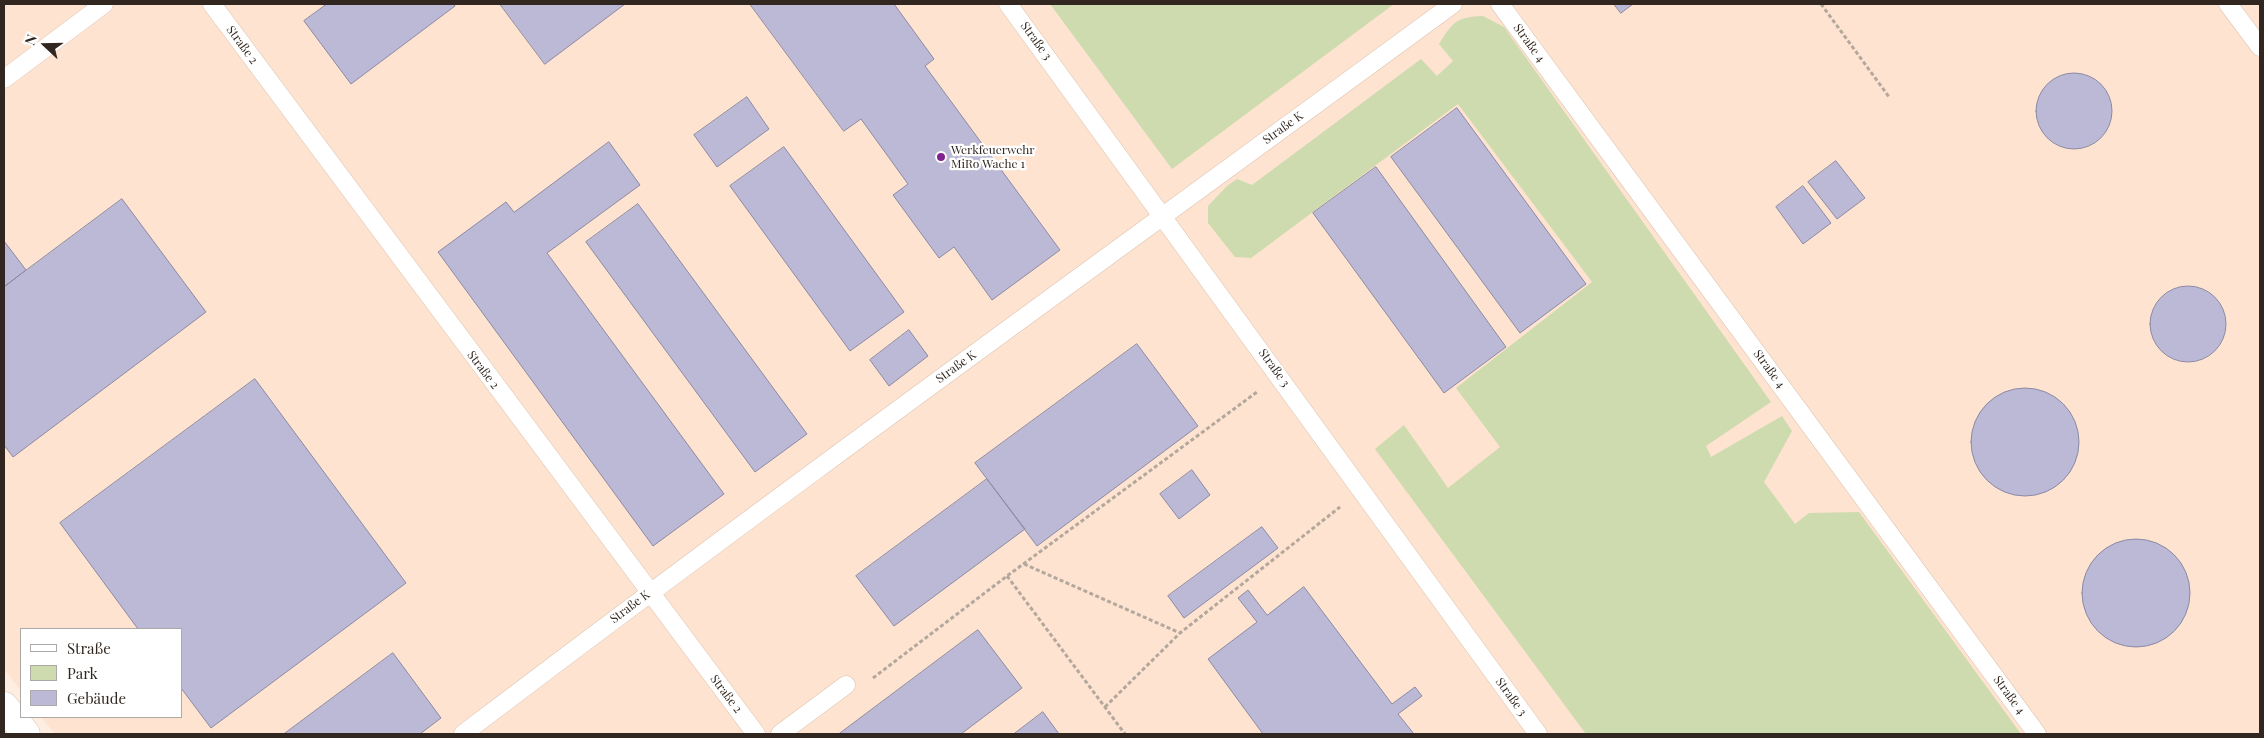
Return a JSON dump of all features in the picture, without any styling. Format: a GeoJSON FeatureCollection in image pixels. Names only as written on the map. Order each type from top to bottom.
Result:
{"type":"FeatureCollection","features":[{"type":"Feature","properties":{"kind":"street"},"geometry":{"type":"LineString","coordinates":[[4,706],[26,734]]}},
{"type":"Feature","properties":{"kind":"lane"},"geometry":{"type":"LineString","coordinates":[[4,79],[104,4]]}},
{"type":"Feature","properties":{"kind":"lane","name":"Straße 2"},"geometry":{"type":"LineString","coordinates":[[212,4],[756,734]]}},
{"type":"Feature","properties":{"kind":"lane","name":"Straße 3"},"geometry":{"type":"LineString","coordinates":[[1008,4],[1164,216],[1538,734]]}},
{"type":"Feature","properties":{"kind":"lane","name":"Straße K"},"geometry":{"type":"LineString","coordinates":[[463,734],[649,592],[1453,4]]}},
{"type":"Feature","properties":{"kind":"lane","name":"Straße 4"},"geometry":{"type":"LineString","coordinates":[[1500,4],[2037,734]]}},
{"type":"Feature","properties":{"kind":"lane"},"geometry":{"type":"LineString","coordinates":[[2228,4],[2260,47]]}},
{"type":"Feature","properties":{"kind":"lane"},"geometry":{"type":"LineString","coordinates":[[780,734],[846,685]]}},
{"type":"Feature","properties":{"kind":"path"},"geometry":{"type":"LineString","coordinates":[[1821,4],[1889,97]]}},
{"type":"Feature","properties":{"kind":"path"},"geometry":{"type":"LineString","coordinates":[[846,685],[862,687],[1007,576],[1279,375]]}},
{"type":"Feature","properties":{"kind":"path"},"geometry":{"type":"LineString","coordinates":[[1105,707],[1180,633],[1362,490]]}},
{"type":"Feature","properties":{"kind":"path"},"geometry":{"type":"LineString","coordinates":[[1024,564],[1180,633]]}},
{"type":"Feature","properties":{"kind":"path"},"geometry":{"type":"LineString","coordinates":[[1007,576],[1125,734]]}},
{"type":"Feature","properties":{"kind":"shaded area"},"geometry":{"type":"Polygon","coordinates":[[[4,4],[2260,4],[2260,734],[55,734],[42,718],[182,718],[182,628],[20,628],[20,690],[4,669],[4,4]]]}},
{"type":"Feature","properties":{"kind":"green space"},"geometry":{"type":"Polygon","coordinates":[[[1050,4],[1394,4],[1172,169],[1050,4]]]}},
{"type":"Feature","properties":{"kind":"green space"},"geometry":{"type":"Polygon","coordinates":[[[1483,16],[1504,27],[1771,402],[1706,446],[1711,457],[1782,416],[1792,431],[1764,482],[1795,524],[1809,513],[1859,512],[2021,734],[1586,734],[1375,449],[1404,425],[1448,488],[1500,447],[1456,388],[1592,282],[1458,104],[1251,258],[1235,257],[1208,223],[1208,206],[1227,186],[1237,179],[1252,185],[1421,59],[1437,76],[1453,61],[1439,44],[1448,30],[1461,19],[1483,16]]]}},
{"type":"Feature","properties":{"kind":"building"},"geometry":{"type":"Polygon","coordinates":[[[327,4],[454,4],[455,6],[351,84],[304,21],[327,4]]]}},
{"type":"Feature","properties":{"kind":"building"},"geometry":{"type":"Polygon","coordinates":[[[500,4],[625,4],[545,64],[500,4]]]}},
{"type":"Feature","properties":{"kind":"building","name":"Werkfeuerwehr MiRo Wache 1"},"geometry":{"type":"Polygon","coordinates":[[[750,4],[894,4],[934,59],[925,66],[1060,250],[992,300],[954,247],[939,258],[893,195],[908,184],[861,119],[844,131],[750,4]]]}},
{"type":"Feature","properties":{"kind":"building"},"geometry":{"type":"Polygon","coordinates":[[[1614,4],[1633,4],[1621,13],[1614,4]]]}},
{"type":"Feature","properties":{"kind":"building"},"geometry":{"type":"Polygon","coordinates":[[[2074,73],[2088,76],[2101,84],[2109,97],[2112,111],[2109,125],[2101,138],[2088,146],[2074,149],[2060,146],[2047,138],[2039,125],[2036,111],[2039,97],[2047,84],[2060,76],[2074,73]]]}},
{"type":"Feature","properties":{"kind":"building"},"geometry":{"type":"Polygon","coordinates":[[[747,97],[769,129],[717,167],[694,135],[747,97]]]}},
{"type":"Feature","properties":{"kind":"building"},"geometry":{"type":"Polygon","coordinates":[[[1457,108],[1586,284],[1520,333],[1391,157],[1457,108]]]}},
{"type":"Feature","properties":{"kind":"building"},"geometry":{"type":"Polygon","coordinates":[[[609,142],[640,185],[547,253],[724,494],[653,546],[438,252],[506,202],[514,212],[609,142]]]}},
{"type":"Feature","properties":{"kind":"building"},"geometry":{"type":"Polygon","coordinates":[[[784,147],[904,312],[850,351],[730,186],[784,147]]]}},
{"type":"Feature","properties":{"kind":"building"},"geometry":{"type":"Polygon","coordinates":[[[1836,161],[1865,198],[1837,219],[1808,182],[1836,161]]]}},
{"type":"Feature","properties":{"kind":"building"},"geometry":{"type":"Polygon","coordinates":[[[1376,167],[1506,347],[1444,393],[1313,213],[1376,167]]]}},
{"type":"Feature","properties":{"kind":"building"},"geometry":{"type":"Polygon","coordinates":[[[1803,186],[1831,223],[1803,244],[1776,207],[1803,186]]]}},
{"type":"Feature","properties":{"kind":"building"},"geometry":{"type":"Polygon","coordinates":[[[122,199],[206,312],[13,457],[4,445],[4,287],[122,199]]]}},
{"type":"Feature","properties":{"kind":"building"},"geometry":{"type":"Polygon","coordinates":[[[638,204],[807,434],[755,472],[586,242],[638,204]]]}},
{"type":"Feature","properties":{"kind":"building"},"geometry":{"type":"Polygon","coordinates":[[[4,241],[26,270],[4,287],[4,241]]]}},
{"type":"Feature","properties":{"kind":"building"},"geometry":{"type":"Polygon","coordinates":[[[2188,286],[2202,289],[2215,297],[2223,310],[2226,324],[2223,338],[2215,351],[2202,359],[2188,362],[2174,359],[2161,351],[2153,338],[2150,324],[2153,310],[2161,297],[2174,289],[2188,286]]]}},
{"type":"Feature","properties":{"kind":"building"},"geometry":{"type":"Polygon","coordinates":[[[909,330],[928,356],[889,386],[870,360],[909,330]]]}},
{"type":"Feature","properties":{"kind":"building"},"geometry":{"type":"Polygon","coordinates":[[[1137,344],[1198,426],[1037,546],[975,463],[1137,344]]]}},
{"type":"Feature","properties":{"kind":"building"},"geometry":{"type":"Polygon","coordinates":[[[255,379],[406,583],[211,728],[182,689],[182,628],[137,628],[60,523],[255,379]]]}},
{"type":"Feature","properties":{"kind":"building"},"geometry":{"type":"Polygon","coordinates":[[[2025,388],[2046,392],[2063,404],[2075,421],[2079,442],[2075,463],[2063,480],[2046,492],[2025,496],[2004,492],[1987,480],[1975,463],[1971,442],[1975,421],[1987,404],[2004,392],[2025,388]]]}},
{"type":"Feature","properties":{"kind":"building"},"geometry":{"type":"Polygon","coordinates":[[[1192,470],[1210,495],[1179,519],[1160,494],[1192,470]]]}},
{"type":"Feature","properties":{"kind":"building"},"geometry":{"type":"Polygon","coordinates":[[[987,479],[1025,529],[894,626],[856,576],[987,479]]]}},
{"type":"Feature","properties":{"kind":"building"},"geometry":{"type":"Polygon","coordinates":[[[1262,527],[1278,548],[1184,618],[1168,596],[1262,527]]]}},
{"type":"Feature","properties":{"kind":"building"},"geometry":{"type":"Polygon","coordinates":[[[2136,539],[2157,543],[2174,555],[2186,572],[2190,593],[2186,614],[2174,631],[2157,643],[2136,647],[2115,643],[2098,631],[2086,614],[2082,593],[2086,572],[2098,555],[2115,543],[2136,539]]]}},
{"type":"Feature","properties":{"kind":"building"},"geometry":{"type":"Polygon","coordinates":[[[1304,587],[1392,704],[1415,687],[1422,696],[1398,714],[1414,734],[1263,734],[1208,659],[1257,622],[1238,598],[1248,590],[1267,615],[1304,587]]]}},
{"type":"Feature","properties":{"kind":"building"},"geometry":{"type":"Polygon","coordinates":[[[978,630],[1022,688],[961,734],[839,734],[978,630]]]}},
{"type":"Feature","properties":{"kind":"building"},"geometry":{"type":"Polygon","coordinates":[[[393,653],[441,718],[420,734],[284,734],[393,653]]]}},
{"type":"Feature","properties":{"kind":"building"},"geometry":{"type":"Polygon","coordinates":[[[1043,712],[1059,734],[1014,734],[1043,712]]]}},
{"type":"Feature","properties":{"kind":"place","name":"Werkfeuerwehr MiRo Wache 1"},"geometry":{"type":"Point","coordinates":[941,157]}}]}
